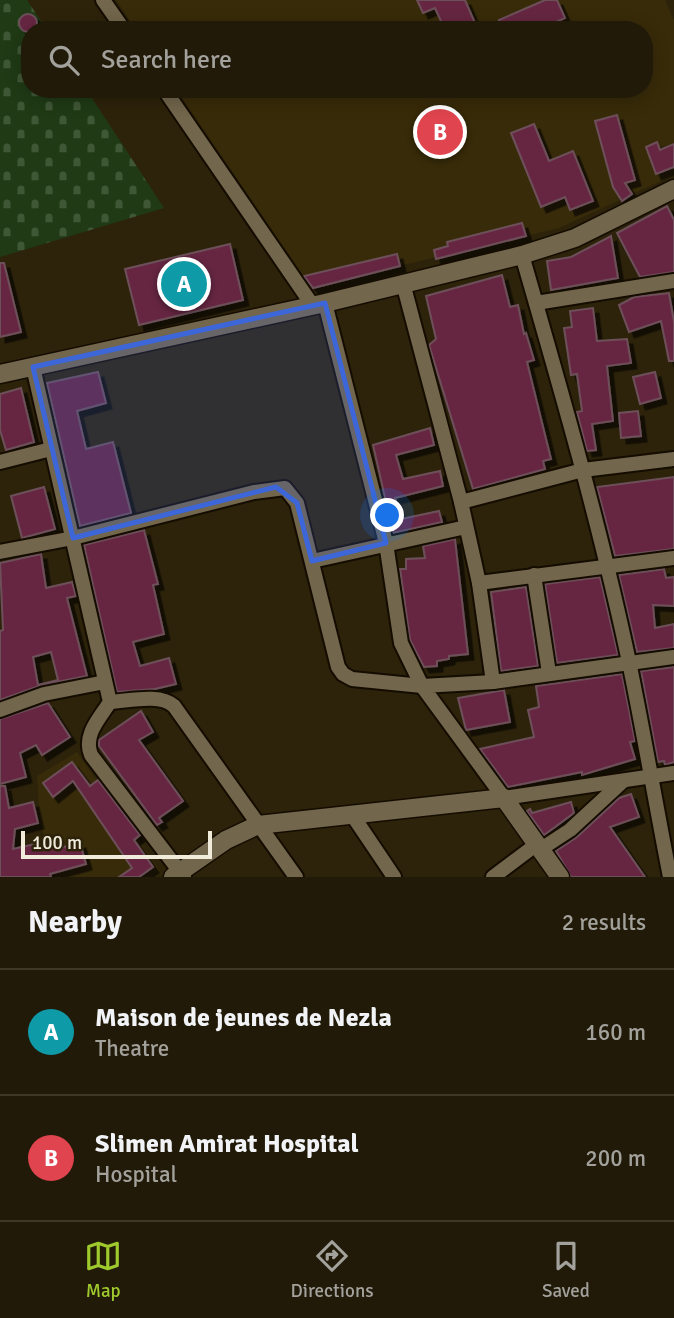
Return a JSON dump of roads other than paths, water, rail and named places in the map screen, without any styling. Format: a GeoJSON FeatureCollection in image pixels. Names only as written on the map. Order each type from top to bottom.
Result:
{"type":"FeatureCollection","features":[{"type":"Feature","properties":{"kind":"street"},"geometry":{"type":"LineString","coordinates":[[103,0],[118,21]]}},
{"type":"Feature","properties":{"kind":"street"},"geometry":{"type":"LineString","coordinates":[[170,98],[319,305],[386,543],[401,643],[422,686],[560,877]]}},
{"type":"Feature","properties":{"kind":"street"},"geometry":{"type":"LineString","coordinates":[[0,374],[319,305],[522,255],[575,237],[674,189]]}},
{"type":"Feature","properties":{"kind":"street"},"geometry":{"type":"LineString","coordinates":[[522,255],[583,470],[606,565],[629,663],[670,877]]}},
{"type":"Feature","properties":{"kind":"street"},"geometry":{"type":"LineString","coordinates":[[536,303],[674,281]]}},
{"type":"Feature","properties":{"kind":"street"},"geometry":{"type":"LineString","coordinates":[[403,283],[461,502],[479,583],[493,682]]}},
{"type":"Feature","properties":{"kind":"street"},"geometry":{"type":"LineString","coordinates":[[33,366],[110,702],[89,737],[92,755],[179,875],[226,840],[258,824],[353,816],[674,773]]}},
{"type":"Feature","properties":{"kind":"street"},"geometry":{"type":"LineString","coordinates":[[0,461],[51,449]]}},
{"type":"Feature","properties":{"kind":"street"},"geometry":{"type":"LineString","coordinates":[[461,502],[583,470],[674,459]]}},
{"type":"Feature","properties":{"kind":"street"},"geometry":{"type":"LineString","coordinates":[[0,552],[73,538],[276,487],[292,494],[297,503],[343,674],[352,679],[422,686],[493,682],[674,657]]}},
{"type":"Feature","properties":{"kind":"street"},"geometry":{"type":"LineString","coordinates":[[312,561],[466,527]]}},
{"type":"Feature","properties":{"kind":"street"},"geometry":{"type":"LineString","coordinates":[[479,583],[674,558]]}},
{"type":"Feature","properties":{"kind":"street"},"geometry":{"type":"LineString","coordinates":[[534,575],[549,673]]}},
{"type":"Feature","properties":{"kind":"street"},"geometry":{"type":"LineString","coordinates":[[0,710],[44,694],[106,682]]}},
{"type":"Feature","properties":{"kind":"street"},"geometry":{"type":"LineString","coordinates":[[110,702],[168,700],[296,877]]}},
{"type":"Feature","properties":{"kind":"street"},"geometry":{"type":"LineString","coordinates":[[493,877],[570,830],[623,781]]}},
{"type":"Feature","properties":{"kind":"street"},"geometry":{"type":"LineString","coordinates":[[353,816],[394,877]]}},
{"type":"Feature","properties":{"kind":"place","name":"Slimen Amirat Hospital"},"geometry":{"type":"Point","coordinates":[440,132]}},
{"type":"Feature","properties":{"kind":"place","name":"Maison de jeunes de Nezla"},"geometry":{"type":"Point","coordinates":[184,284]}}]}
